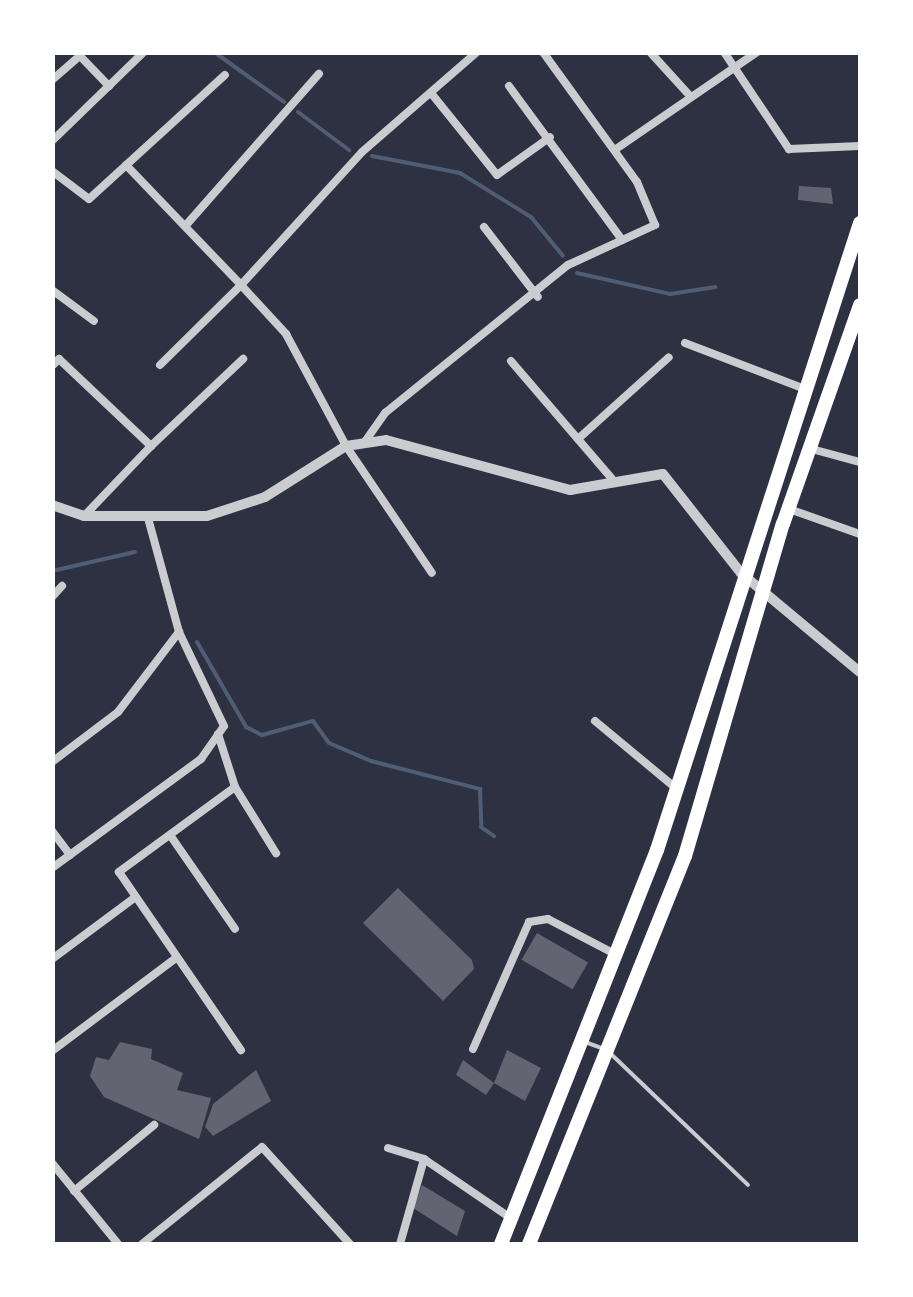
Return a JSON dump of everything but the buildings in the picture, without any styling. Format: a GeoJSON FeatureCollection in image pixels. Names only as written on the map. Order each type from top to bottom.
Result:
{"type":"FeatureCollection","features":[{"type":"Feature","properties":{"kind":"highway"},"geometry":{"type":"LineString","coordinates":[[500,1244],[616,954],[677,788],[741,572],[860,223]]}},
{"type":"Feature","properties":{"kind":"highway"},"geometry":{"type":"LineString","coordinates":[[529,1244],[685,856],[788,509],[860,305]]}},
{"type":"Feature","properties":{"kind":"street"},"geometry":{"type":"LineString","coordinates":[[52,140],[144,52]]}},
{"type":"Feature","properties":{"kind":"street"},"geometry":{"type":"LineString","coordinates":[[160,365],[241,285],[362,152],[477,52]]}},
{"type":"Feature","properties":{"kind":"street"},"geometry":{"type":"LineString","coordinates":[[364,444],[385,413],[538,297],[568,265],[655,225],[616,149],[544,52]]}},
{"type":"Feature","properties":{"kind":"street"},"geometry":{"type":"LineString","coordinates":[[650,52],[690,96]]}},
{"type":"Feature","properties":{"kind":"street"},"geometry":{"type":"LineString","coordinates":[[724,52],[789,149],[860,146]]}},
{"type":"Feature","properties":{"kind":"street"},"geometry":{"type":"LineString","coordinates":[[616,149],[757,52]]}},
{"type":"Feature","properties":{"kind":"street"},"geometry":{"type":"LineString","coordinates":[[52,80],[80,56],[109,86]]}},
{"type":"Feature","properties":{"kind":"street"},"geometry":{"type":"LineString","coordinates":[[187,224],[319,74]]}},
{"type":"Feature","properties":{"kind":"street"},"geometry":{"type":"LineString","coordinates":[[52,171],[89,199],[225,75]]}},
{"type":"Feature","properties":{"kind":"street"},"geometry":{"type":"LineString","coordinates":[[510,86],[622,240]]}},
{"type":"Feature","properties":{"kind":"street"},"geometry":{"type":"LineString","coordinates":[[431,93],[497,175],[550,137]]}},
{"type":"Feature","properties":{"kind":"street"},"geometry":{"type":"LineString","coordinates":[[126,165],[187,224],[286,334],[346,446],[432,573]]}},
{"type":"Feature","properties":{"kind":"street"},"geometry":{"type":"LineString","coordinates":[[484,227],[538,297]]}},
{"type":"Feature","properties":{"kind":"street"},"geometry":{"type":"LineString","coordinates":[[52,290],[94,321]]}},
{"type":"Feature","properties":{"kind":"street"},"geometry":{"type":"LineString","coordinates":[[685,343],[802,388]]}},
{"type":"Feature","properties":{"kind":"street"},"geometry":{"type":"LineString","coordinates":[[578,439],[669,357]]}},
{"type":"Feature","properties":{"kind":"street"},"geometry":{"type":"LineString","coordinates":[[52,366],[59,359],[151,446]]}},
{"type":"Feature","properties":{"kind":"street"},"geometry":{"type":"LineString","coordinates":[[84,516],[243,359]]}},
{"type":"Feature","properties":{"kind":"street"},"geometry":{"type":"LineString","coordinates":[[511,360],[612,479]]}},
{"type":"Feature","properties":{"kind":"street"},"geometry":{"type":"LineString","coordinates":[[52,505],[84,516],[207,516],[265,498],[346,446],[386,440],[570,490],[612,479],[663,474],[741,572],[860,672]]}},
{"type":"Feature","properties":{"kind":"street"},"geometry":{"type":"LineString","coordinates":[[808,448],[860,462]]}},
{"type":"Feature","properties":{"kind":"street"},"geometry":{"type":"LineString","coordinates":[[788,509],[860,534]]}},
{"type":"Feature","properties":{"kind":"street"},"geometry":{"type":"LineString","coordinates":[[52,868],[200,760],[224,726],[179,632],[148,518]]}},
{"type":"Feature","properties":{"kind":"street"},"geometry":{"type":"LineString","coordinates":[[52,597],[62,586]]}},
{"type":"Feature","properties":{"kind":"street"},"geometry":{"type":"LineString","coordinates":[[52,762],[118,712],[179,632]]}},
{"type":"Feature","properties":{"kind":"street"},"geometry":{"type":"LineString","coordinates":[[595,721],[677,788]]}},
{"type":"Feature","properties":{"kind":"street"},"geometry":{"type":"LineString","coordinates":[[218,734],[234,787],[276,853]]}},
{"type":"Feature","properties":{"kind":"street"},"geometry":{"type":"LineString","coordinates":[[234,787],[119,872],[240,1050]]}},
{"type":"Feature","properties":{"kind":"street"},"geometry":{"type":"LineString","coordinates":[[52,830],[70,855]]}},
{"type":"Feature","properties":{"kind":"street"},"geometry":{"type":"LineString","coordinates":[[170,835],[235,929]]}},
{"type":"Feature","properties":{"kind":"street"},"geometry":{"type":"LineString","coordinates":[[52,959],[134,898]]}},
{"type":"Feature","properties":{"kind":"street"},"geometry":{"type":"LineString","coordinates":[[473,1050],[529,922],[548,919],[616,954]]}},
{"type":"Feature","properties":{"kind":"street"},"geometry":{"type":"LineString","coordinates":[[52,1051],[176,958]]}},
{"type":"Feature","properties":{"kind":"street"},"geometry":{"type":"LineString","coordinates":[[74,1191],[154,1125]]}},
{"type":"Feature","properties":{"kind":"street"},"geometry":{"type":"LineString","coordinates":[[142,1244],[262,1148],[350,1244]]}},
{"type":"Feature","properties":{"kind":"street"},"geometry":{"type":"LineString","coordinates":[[388,1148],[424,1159],[509,1218]]}},
{"type":"Feature","properties":{"kind":"street"},"geometry":{"type":"LineString","coordinates":[[400,1244],[424,1159]]}},
{"type":"Feature","properties":{"kind":"street"},"geometry":{"type":"LineString","coordinates":[[52,1163],[118,1244]]}},
{"type":"Feature","properties":{"kind":"lane"},"geometry":{"type":"LineString","coordinates":[[581,1040],[606,1050],[748,1185]]}},
{"type":"Feature","properties":{"kind":"waterway"},"geometry":{"type":"LineString","coordinates":[[214,52],[284,102]]}},
{"type":"Feature","properties":{"kind":"waterway"},"geometry":{"type":"LineString","coordinates":[[298,112],[349,150]]}},
{"type":"Feature","properties":{"kind":"waterway"},"geometry":{"type":"LineString","coordinates":[[372,156],[460,173],[531,217],[563,256]]}},
{"type":"Feature","properties":{"kind":"waterway"},"geometry":{"type":"LineString","coordinates":[[577,273],[670,294],[715,287]]}},
{"type":"Feature","properties":{"kind":"waterway"},"geometry":{"type":"LineString","coordinates":[[52,571],[135,552]]}},
{"type":"Feature","properties":{"kind":"waterway"},"geometry":{"type":"LineString","coordinates":[[197,642],[246,727],[262,735],[313,721],[329,743],[371,761],[480,789],[481,827],[494,836]]}}]}
